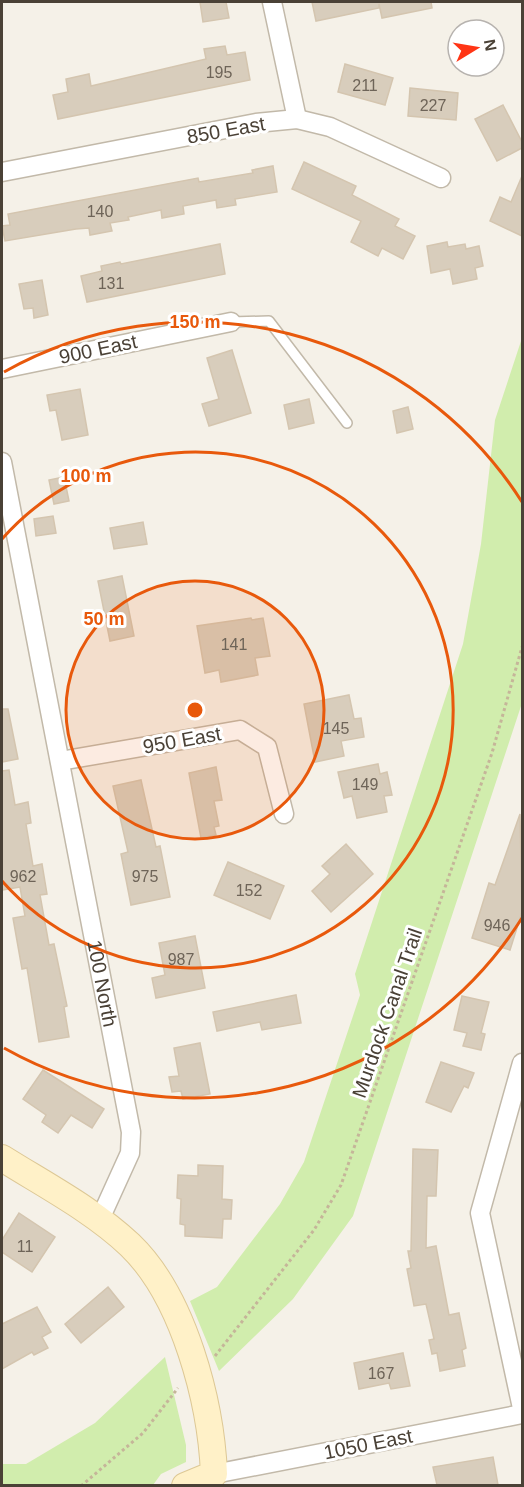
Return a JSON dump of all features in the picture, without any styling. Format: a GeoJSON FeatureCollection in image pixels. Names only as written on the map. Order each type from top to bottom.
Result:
{"type":"FeatureCollection","features":[{"type":"Feature","properties":{"kind":"street"},"geometry":{"type":"LineString","coordinates":[[272,2],[297,119]]}},
{"type":"Feature","properties":{"kind":"street","name":"850 East"},"geometry":{"type":"LineString","coordinates":[[2,172],[256,123],[297,119],[330,127],[441,178]]}},
{"type":"Feature","properties":{"kind":"street","name":"900 East"},"geometry":{"type":"LineString","coordinates":[[2,369],[231,322]]}},
{"type":"Feature","properties":{"kind":"street","name":"100 North"},"geometry":{"type":"LineString","coordinates":[[2,462],[8,526],[60,761],[131,1132],[130,1153],[100,1219]]}},
{"type":"Feature","properties":{"kind":"street","name":"950 East"},"geometry":{"type":"LineString","coordinates":[[60,761],[240,730],[267,747],[284,814]]}},
{"type":"Feature","properties":{"kind":"street"},"geometry":{"type":"LineString","coordinates":[[522,1063],[480,1213],[522,1408]]}},
{"type":"Feature","properties":{"kind":"street"},"geometry":{"type":"LineString","coordinates":[[2,1158],[100,1219],[132,1247],[149,1268],[175,1312],[198,1370],[213,1447],[214,1474],[185,1485]]}},
{"type":"Feature","properties":{"kind":"street","name":"1050 East"},"geometry":{"type":"LineString","coordinates":[[214,1474],[522,1414]]}},
{"type":"Feature","properties":{"kind":"lane"},"geometry":{"type":"LineString","coordinates":[[231,322],[269,321],[347,423]]}},
{"type":"Feature","properties":{"kind":"path","name":"Murdock Canal Trail"},"geometry":{"type":"LineString","coordinates":[[215,1356],[314,1230],[341,1185],[492,753],[522,647]]}},
{"type":"Feature","properties":{"kind":"path"},"geometry":{"type":"LineString","coordinates":[[81,1485],[143,1433],[178,1388]]}},
{"type":"Feature","properties":{"kind":"green space"},"geometry":{"type":"Polygon","coordinates":[[[522,338],[522,703],[353,1216],[293,1299],[219,1371],[190,1301],[217,1287],[280,1204],[304,1162],[360,995],[355,974],[463,644],[481,544],[495,420],[522,338]]]}},
{"type":"Feature","properties":{"kind":"green space"},"geometry":{"type":"Polygon","coordinates":[[[165,1357],[186,1445],[186,1462],[161,1474],[153,1485],[2,1485],[2,1464],[26,1464],[95,1423],[165,1357]]]}},
{"type":"Feature","properties":{"kind":"building"},"geometry":{"type":"Polygon","coordinates":[[[200,2],[226,2],[229,18],[203,22],[200,2]]]}},
{"type":"Feature","properties":{"kind":"building"},"geometry":{"type":"Polygon","coordinates":[[[312,2],[431,2],[432,8],[382,18],[379,4],[379,8],[316,21],[312,2]]]}},
{"type":"Feature","properties":{"kind":"building"},"geometry":{"type":"Polygon","coordinates":[[[225,46],[227,55],[245,52],[250,80],[58,119],[53,95],[68,92],[66,79],[89,74],[91,86],[206,59],[204,49],[225,46]]]}},
{"type":"Feature","properties":{"kind":"building"},"geometry":{"type":"Polygon","coordinates":[[[345,64],[393,78],[385,105],[338,92],[345,64]]]}},
{"type":"Feature","properties":{"kind":"building"},"geometry":{"type":"Polygon","coordinates":[[[410,88],[458,93],[456,120],[408,116],[410,88]]]}},
{"type":"Feature","properties":{"kind":"building"},"geometry":{"type":"Polygon","coordinates":[[[503,105],[522,142],[522,148],[497,161],[475,119],[503,105]]]}},
{"type":"Feature","properties":{"kind":"building"},"geometry":{"type":"Polygon","coordinates":[[[304,162],[356,186],[352,195],[399,219],[395,226],[415,236],[403,259],[382,248],[378,256],[351,242],[361,221],[292,189],[304,162]]]}},
{"type":"Feature","properties":{"kind":"building"},"geometry":{"type":"Polygon","coordinates":[[[273,166],[277,192],[235,199],[236,205],[217,208],[216,200],[183,206],[184,214],[162,218],[161,210],[128,217],[129,220],[110,223],[112,231],[90,235],[89,228],[76,229],[5,241],[2,226],[10,225],[8,214],[198,178],[199,182],[253,173],[252,170],[273,166]]]}},
{"type":"Feature","properties":{"kind":"building"},"geometry":{"type":"Polygon","coordinates":[[[522,176],[522,236],[490,221],[500,197],[511,202],[522,176]]]}},
{"type":"Feature","properties":{"kind":"building"},"geometry":{"type":"Polygon","coordinates":[[[447,242],[448,247],[465,244],[466,249],[479,246],[483,266],[475,268],[477,279],[453,284],[450,269],[431,273],[427,246],[447,242]]]}},
{"type":"Feature","properties":{"kind":"building"},"geometry":{"type":"Polygon","coordinates":[[[220,244],[225,274],[87,302],[81,276],[102,271],[101,266],[220,244]]]}},
{"type":"Feature","properties":{"kind":"building"},"geometry":{"type":"Polygon","coordinates":[[[42,280],[48,315],[34,318],[33,308],[24,309],[19,284],[42,280]]]}},
{"type":"Feature","properties":{"kind":"building"},"geometry":{"type":"Polygon","coordinates":[[[232,350],[251,413],[209,426],[202,404],[219,399],[207,358],[232,350]]]}},
{"type":"Feature","properties":{"kind":"building"},"geometry":{"type":"Polygon","coordinates":[[[80,389],[88,435],[62,440],[56,410],[50,411],[47,395],[80,389]]]}},
{"type":"Feature","properties":{"kind":"building"},"geometry":{"type":"Polygon","coordinates":[[[309,399],[314,423],[289,429],[284,405],[309,399]]]}},
{"type":"Feature","properties":{"kind":"building"},"geometry":{"type":"Polygon","coordinates":[[[408,407],[413,429],[397,433],[393,411],[408,407]]]}},
{"type":"Feature","properties":{"kind":"building"},"geometry":{"type":"Polygon","coordinates":[[[64,477],[69,501],[54,504],[49,480],[64,477]]]}},
{"type":"Feature","properties":{"kind":"building"},"geometry":{"type":"Polygon","coordinates":[[[53,516],[56,533],[36,536],[34,519],[53,516]]]}},
{"type":"Feature","properties":{"kind":"building"},"geometry":{"type":"Polygon","coordinates":[[[143,522],[147,544],[114,549],[110,528],[143,522]]]}},
{"type":"Feature","properties":{"kind":"building"},"geometry":{"type":"Polygon","coordinates":[[[122,576],[134,636],[110,641],[98,581],[122,576]]]}},
{"type":"Feature","properties":{"kind":"building"},"geometry":{"type":"Polygon","coordinates":[[[251,618],[252,620],[263,618],[270,656],[255,658],[258,675],[221,682],[219,670],[205,673],[197,626],[251,618]]]}},
{"type":"Feature","properties":{"kind":"building"},"geometry":{"type":"Polygon","coordinates":[[[349,695],[354,719],[361,718],[364,737],[341,741],[344,756],[315,762],[304,704],[349,695]]]}},
{"type":"Feature","properties":{"kind":"building"},"geometry":{"type":"Polygon","coordinates":[[[2,709],[8,709],[18,759],[2,762],[2,709]]]}},
{"type":"Feature","properties":{"kind":"building"},"geometry":{"type":"Polygon","coordinates":[[[378,764],[380,774],[387,772],[392,795],[384,796],[387,812],[357,818],[352,796],[344,798],[338,772],[378,764]]]}},
{"type":"Feature","properties":{"kind":"building"},"geometry":{"type":"Polygon","coordinates":[[[216,767],[222,800],[214,801],[219,826],[214,827],[216,835],[201,838],[189,773],[216,767]]]}},
{"type":"Feature","properties":{"kind":"building"},"geometry":{"type":"Polygon","coordinates":[[[9,770],[15,805],[28,802],[31,823],[26,824],[33,866],[42,864],[47,894],[40,895],[49,945],[54,944],[67,1006],[64,1007],[69,1037],[39,1042],[27,968],[22,969],[13,918],[25,916],[20,887],[2,890],[2,771],[9,770]]]}},
{"type":"Feature","properties":{"kind":"building"},"geometry":{"type":"Polygon","coordinates":[[[141,780],[156,847],[160,846],[170,897],[131,905],[121,854],[128,852],[113,786],[141,780]]]}},
{"type":"Feature","properties":{"kind":"building"},"geometry":{"type":"Polygon","coordinates":[[[520,814],[522,912],[510,950],[472,938],[489,883],[495,885],[520,814]]]}},
{"type":"Feature","properties":{"kind":"building"},"geometry":{"type":"Polygon","coordinates":[[[346,844],[373,874],[331,912],[312,891],[330,874],[322,866],[346,844]]]}},
{"type":"Feature","properties":{"kind":"building"},"geometry":{"type":"Polygon","coordinates":[[[228,862],[284,886],[270,919],[214,895],[228,862]]]}},
{"type":"Feature","properties":{"kind":"building"},"geometry":{"type":"Polygon","coordinates":[[[195,936],[205,988],[156,998],[152,978],[165,975],[159,943],[195,936]]]}},
{"type":"Feature","properties":{"kind":"building"},"geometry":{"type":"Polygon","coordinates":[[[296,995],[301,1023],[262,1030],[260,1022],[217,1031],[213,1012],[296,995]]]}},
{"type":"Feature","properties":{"kind":"building"},"geometry":{"type":"Polygon","coordinates":[[[462,996],[489,1002],[481,1033],[485,1034],[481,1050],[463,1046],[467,1033],[454,1030],[462,996]]]}},
{"type":"Feature","properties":{"kind":"building"},"geometry":{"type":"Polygon","coordinates":[[[200,1043],[210,1094],[183,1099],[181,1091],[172,1092],[169,1077],[179,1076],[174,1048],[200,1043]]]}},
{"type":"Feature","properties":{"kind":"building"},"geometry":{"type":"Polygon","coordinates":[[[441,1062],[474,1073],[468,1088],[464,1086],[451,1112],[426,1102],[441,1062]]]}},
{"type":"Feature","properties":{"kind":"building"},"geometry":{"type":"Polygon","coordinates":[[[43,1070],[104,1109],[92,1128],[71,1115],[58,1133],[42,1122],[46,1115],[23,1099],[43,1070]]]}},
{"type":"Feature","properties":{"kind":"building"},"geometry":{"type":"Polygon","coordinates":[[[413,1149],[438,1150],[436,1196],[427,1196],[426,1248],[436,1246],[449,1315],[459,1313],[466,1348],[462,1350],[465,1366],[440,1371],[437,1353],[432,1354],[429,1340],[434,1339],[426,1304],[414,1306],[407,1269],[411,1268],[408,1251],[411,1251],[413,1149]]]}},
{"type":"Feature","properties":{"kind":"building"},"geometry":{"type":"Polygon","coordinates":[[[198,1165],[223,1166],[222,1199],[232,1200],[231,1219],[223,1219],[222,1238],[185,1236],[185,1225],[180,1224],[181,1199],[177,1198],[178,1175],[198,1176],[198,1165]]]}},
{"type":"Feature","properties":{"kind":"building"},"geometry":{"type":"Polygon","coordinates":[[[19,1213],[55,1237],[32,1272],[2,1252],[2,1240],[19,1213]]]}},
{"type":"Feature","properties":{"kind":"building"},"geometry":{"type":"Polygon","coordinates":[[[108,1287],[124,1307],[81,1343],[65,1324],[108,1287]]]}},
{"type":"Feature","properties":{"kind":"building"},"geometry":{"type":"Polygon","coordinates":[[[37,1307],[51,1332],[42,1337],[48,1348],[34,1355],[32,1352],[2,1369],[2,1324],[37,1307]]]}},
{"type":"Feature","properties":{"kind":"building"},"geometry":{"type":"Polygon","coordinates":[[[403,1353],[410,1386],[391,1389],[389,1383],[359,1389],[354,1363],[403,1353]]]}},
{"type":"Feature","properties":{"kind":"building"},"geometry":{"type":"Polygon","coordinates":[[[493,1457],[498,1485],[437,1485],[433,1467],[493,1457]]]}}]}
